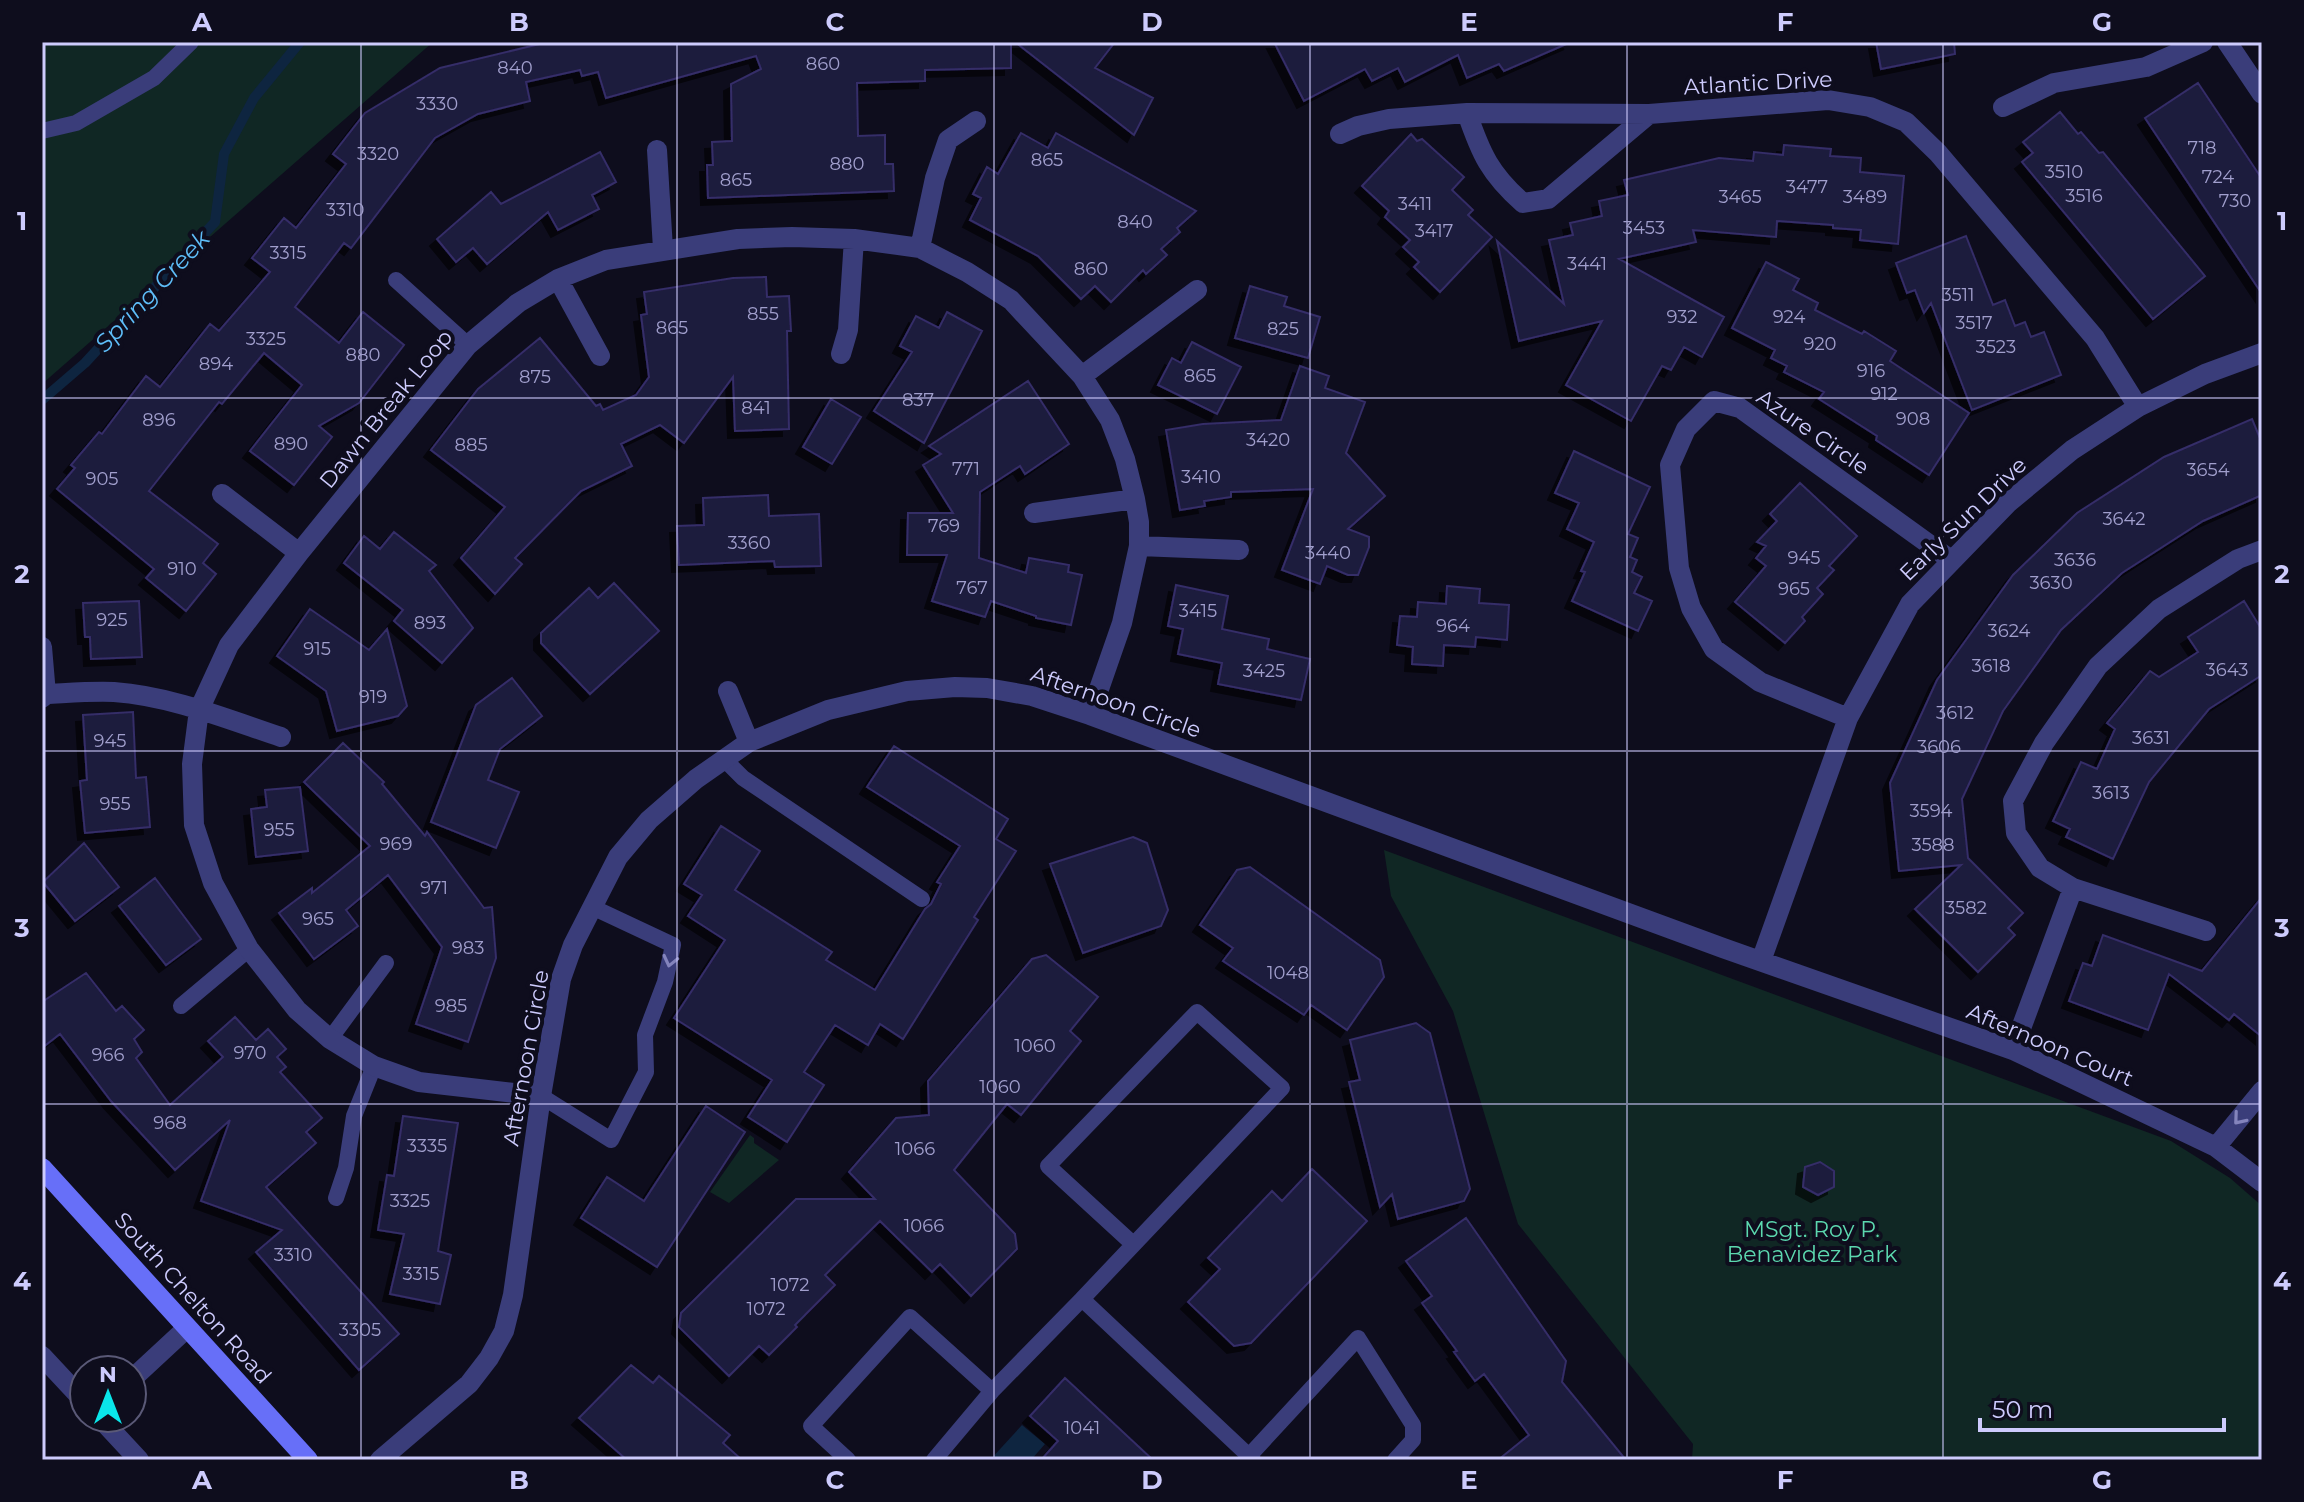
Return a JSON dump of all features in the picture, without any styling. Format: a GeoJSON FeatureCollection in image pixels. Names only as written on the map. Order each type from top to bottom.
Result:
{"type":"FeatureCollection","features":[{"type":"Feature","properties":{"kind":"main road","name":"South Chelton Road"},"geometry":{"type":"LineString","coordinates":[[42,1168],[308,1460]]}},
{"type":"Feature","properties":{"kind":"street"},"geometry":{"type":"LineString","coordinates":[[2003,107],[2054,83],[2146,67],[2203,42]]}},
{"type":"Feature","properties":{"kind":"street"},"geometry":{"type":"LineString","coordinates":[[2227,42],[2262,94]]}},
{"type":"Feature","properties":{"kind":"street","name":"Atlantic Drive"},"geometry":{"type":"LineString","coordinates":[[1340,134],[1389,119],[1467,113],[1649,114],[1828,100],[1870,107],[1906,122],[1938,153],[2095,338],[2138,407]]}},
{"type":"Feature","properties":{"kind":"street"},"geometry":{"type":"LineString","coordinates":[[1467,113],[1481,154],[1503,186],[1523,203],[1548,199],[1649,114]]}},
{"type":"Feature","properties":{"kind":"street"},"geometry":{"type":"LineString","coordinates":[[920,248],[935,178],[948,140],[976,121]]}},
{"type":"Feature","properties":{"kind":"street"},"geometry":{"type":"LineString","coordinates":[[657,150],[663,249]]}},
{"type":"Feature","properties":{"kind":"street","name":"Dawn Break Loop"},"geometry":{"type":"LineString","coordinates":[[541,1096],[419,1082],[374,1066],[330,1039],[297,1010],[249,949],[213,883],[194,825],[192,764],[199,710],[229,645],[299,553],[468,345],[518,303],[558,279],[606,260],[738,239],[854,239],[920,248],[967,272],[1011,300],[1082,376],[1110,420],[1125,459],[1135,499],[1139,546],[1122,623],[1090,715]]}},
{"type":"Feature","properties":{"kind":"street"},"geometry":{"type":"LineString","coordinates":[[841,354],[848,330],[854,239]]}},
{"type":"Feature","properties":{"kind":"street"},"geometry":{"type":"LineString","coordinates":[[558,279],[600,356]]}},
{"type":"Feature","properties":{"kind":"street"},"geometry":{"type":"LineString","coordinates":[[1082,376],[1197,290]]}},
{"type":"Feature","properties":{"kind":"street","name":"Early Sun Drive"},"geometry":{"type":"LineString","coordinates":[[1761,961],[1848,718],[1910,604],[2008,503],[2072,450],[2138,407],[2205,374],[2262,353]]}},
{"type":"Feature","properties":{"kind":"street","name":"Azure Circle"},"geometry":{"type":"LineString","coordinates":[[1848,718],[1760,682],[1714,649],[1691,608],[1679,568],[1670,465],[1686,429],[1714,401],[1740,408],[1951,560]]}},
{"type":"Feature","properties":{"kind":"street"},"geometry":{"type":"LineString","coordinates":[[222,494],[299,553]]}},
{"type":"Feature","properties":{"kind":"street"},"geometry":{"type":"LineString","coordinates":[[1034,513],[1135,499]]}},
{"type":"Feature","properties":{"kind":"street"},"geometry":{"type":"LineString","coordinates":[[1139,546],[1239,550]]}},
{"type":"Feature","properties":{"kind":"street"},"geometry":{"type":"LineString","coordinates":[[2206,931],[2073,888],[2040,868],[2016,833],[2013,801],[2044,743],[2098,666],[2159,609],[2238,559],[2262,550]]}},
{"type":"Feature","properties":{"kind":"street"},"geometry":{"type":"LineString","coordinates":[[42,647],[44,696],[114,692],[150,697],[281,737]]}},
{"type":"Feature","properties":{"kind":"street","name":"Afternoon Circle"},"geometry":{"type":"LineString","coordinates":[[380,1460],[469,1384],[504,1331],[515,1280],[561,979],[573,945],[618,857],[649,820],[724,759],[749,742],[828,710],[919,690],[955,687],[987,688],[1032,696],[1761,961]]}},
{"type":"Feature","properties":{"kind":"street"},"geometry":{"type":"LineString","coordinates":[[728,691],[749,742]]}},
{"type":"Feature","properties":{"kind":"street"},"geometry":{"type":"LineString","coordinates":[[2013,1050],[2073,888]]}},
{"type":"Feature","properties":{"kind":"street","name":"Afternoon Court"},"geometry":{"type":"LineString","coordinates":[[1761,961],[2013,1050],[2216,1147],[2262,1182]]}},
{"type":"Feature","properties":{"kind":"street"},"geometry":{"type":"LineString","coordinates":[[2216,1147],[2262,1091]]}},
{"type":"Feature","properties":{"kind":"street"},"geometry":{"type":"LineString","coordinates":[[148,1364],[187,1328]]}},
{"type":"Feature","properties":{"kind":"street"},"geometry":{"type":"LineString","coordinates":[[42,1356],[68,1384]]}},
{"type":"Feature","properties":{"kind":"street"},"geometry":{"type":"LineString","coordinates":[[115,1434],[139,1460]]}},
{"type":"Feature","properties":{"kind":"lane"},"geometry":{"type":"LineString","coordinates":[[42,131],[76,123],[154,78],[191,42]]}},
{"type":"Feature","properties":{"kind":"lane"},"geometry":{"type":"LineString","coordinates":[[396,280],[468,345]]}},
{"type":"Feature","properties":{"kind":"lane"},"geometry":{"type":"LineString","coordinates":[[724,759],[754,786],[922,899]]}},
{"type":"Feature","properties":{"kind":"lane"},"geometry":{"type":"LineString","coordinates":[[541,1096],[611,1140],[646,1072],[645,1035],[665,982],[673,945],[592,907]]}},
{"type":"Feature","properties":{"kind":"lane"},"geometry":{"type":"LineString","coordinates":[[181,1006],[249,949]]}},
{"type":"Feature","properties":{"kind":"lane"},"geometry":{"type":"LineString","coordinates":[[330,1039],[386,963]]}},
{"type":"Feature","properties":{"kind":"lane"},"geometry":{"type":"LineString","coordinates":[[934,1460],[992,1391],[1082,1299],[1282,1088],[1197,1012],[1048,1166],[1133,1244]]}},
{"type":"Feature","properties":{"kind":"lane"},"geometry":{"type":"LineString","coordinates":[[336,1198],[346,1168],[354,1116],[374,1066]]}},
{"type":"Feature","properties":{"kind":"lane"},"geometry":{"type":"LineString","coordinates":[[1082,1299],[1249,1459],[1358,1338],[1413,1425],[1413,1440],[1395,1460]]}},
{"type":"Feature","properties":{"kind":"lane"},"geometry":{"type":"LineString","coordinates":[[848,1460],[811,1426],[910,1317],[992,1391]]}},
{"type":"Feature","properties":{"kind":"green space"},"geometry":{"type":"Polygon","coordinates":[[[42,42],[433,42],[42,384],[42,42]]]}},
{"type":"Feature","properties":{"kind":"green space","name":"MSgt. Roy P. Benavidez Park"},"geometry":{"type":"Polygon","coordinates":[[[1384,850],[2171,1141],[2230,1178],[2262,1206],[2262,1460],[1692,1460],[1693,1444],[1518,1224],[1453,1011],[1391,896],[1384,850]]]}},
{"type":"Feature","properties":{"kind":"green space"},"geometry":{"type":"Polygon","coordinates":[[[750,1135],[754,1143],[779,1160],[729,1203],[710,1192],[750,1135]]]}},
{"type":"Feature","properties":{"kind":"water"},"geometry":{"type":"Polygon","coordinates":[[[1022,1425],[1045,1444],[1031,1460],[990,1460],[1022,1425]]]}},
{"type":"Feature","properties":{"kind":"building"},"geometry":{"type":"Polygon","coordinates":[[[548,42],[1011,42],[1011,68],[925,70],[925,81],[857,83],[858,136],[885,135],[885,164],[893,164],[894,191],[708,198],[707,165],[713,165],[712,142],[732,141],[731,84],[761,69],[756,56],[606,98],[598,72],[582,76],[580,70],[526,82],[530,101],[478,114],[435,138],[351,248],[344,243],[295,307],[339,343],[363,312],[404,345],[359,403],[319,426],[332,437],[294,485],[250,451],[302,385],[264,353],[222,404],[219,402],[149,491],[218,544],[203,563],[216,574],[186,611],[146,578],[154,569],[57,489],[75,468],[71,465],[99,432],[102,434],[146,376],[160,387],[210,324],[219,331],[270,272],[252,258],[284,218],[296,228],[346,164],[333,154],[365,113],[440,68],[548,42]]]}},
{"type":"Feature","properties":{"kind":"building"},"geometry":{"type":"Polygon","coordinates":[[[1015,42],[1115,42],[1095,68],[1153,98],[1134,135],[1015,42]]]}},
{"type":"Feature","properties":{"kind":"building"},"geometry":{"type":"Polygon","coordinates":[[[1274,42],[1571,42],[1504,71],[1499,64],[1467,78],[1458,55],[1405,82],[1398,68],[1372,81],[1365,69],[1304,101],[1274,42]]]}},
{"type":"Feature","properties":{"kind":"building"},"geometry":{"type":"Polygon","coordinates":[[[1876,42],[1954,42],[1955,54],[1881,69],[1876,42]]]}},
{"type":"Feature","properties":{"kind":"building"},"geometry":{"type":"Polygon","coordinates":[[[2198,83],[2262,179],[2262,294],[2145,118],[2198,83]]]}},
{"type":"Feature","properties":{"kind":"building"},"geometry":{"type":"Polygon","coordinates":[[[2060,112],[2078,134],[2081,132],[2099,153],[2103,152],[2205,276],[2153,319],[2022,162],[2033,153],[2023,142],[2060,112]]]}},
{"type":"Feature","properties":{"kind":"building"},"geometry":{"type":"Polygon","coordinates":[[[1021,133],[1048,148],[1056,133],[1196,211],[1177,228],[1180,232],[1161,249],[1167,255],[1146,274],[1143,270],[1111,302],[1095,286],[1081,299],[1038,256],[970,220],[981,198],[973,194],[987,167],[998,174],[1021,133]]]}},
{"type":"Feature","properties":{"kind":"building"},"geometry":{"type":"Polygon","coordinates":[[[1411,134],[1417,141],[1422,139],[1464,177],[1452,190],[1473,210],[1468,215],[1492,237],[1440,292],[1414,267],[1419,262],[1403,247],[1410,240],[1385,217],[1389,211],[1362,186],[1411,134]]]}},
{"type":"Feature","properties":{"kind":"building"},"geometry":{"type":"Polygon","coordinates":[[[1784,145],[1831,149],[1830,156],[1861,158],[1860,172],[1904,176],[1898,244],[1860,240],[1861,230],[1777,221],[1776,237],[1693,230],[1696,242],[1619,259],[1724,317],[1702,357],[1684,347],[1671,370],[1662,366],[1631,421],[1566,385],[1602,321],[1519,341],[1497,241],[1564,304],[1549,240],[1573,235],[1570,223],[1602,216],[1599,201],[1628,195],[1624,180],[1719,158],[1753,161],[1754,152],[1783,155],[1784,145]]]}},
{"type":"Feature","properties":{"kind":"building"},"geometry":{"type":"Polygon","coordinates":[[[600,152],[616,182],[592,195],[599,209],[558,230],[548,212],[487,264],[473,248],[456,262],[437,239],[491,192],[501,204],[600,152]]]}},
{"type":"Feature","properties":{"kind":"building"},"geometry":{"type":"Polygon","coordinates":[[[1966,236],[1993,305],[2005,300],[2015,326],[2025,322],[2031,337],[2044,332],[2061,375],[1972,410],[1931,303],[1924,313],[1915,290],[1907,293],[1896,263],[1966,236]]]}},
{"type":"Feature","properties":{"kind":"building"},"geometry":{"type":"Polygon","coordinates":[[[1766,262],[1799,279],[1793,290],[1818,303],[1815,310],[1862,334],[1864,331],[1896,351],[1890,361],[1969,413],[1929,475],[1876,440],[1877,436],[1819,399],[1824,392],[1784,372],[1787,366],[1771,358],[1775,350],[1732,328],[1766,262]]]}},
{"type":"Feature","properties":{"kind":"building"},"geometry":{"type":"Polygon","coordinates":[[[766,277],[767,297],[789,296],[789,429],[735,431],[733,377],[684,443],[660,425],[621,444],[632,466],[581,491],[515,558],[522,564],[495,594],[461,558],[505,507],[431,450],[478,389],[540,338],[596,406],[600,404],[603,410],[636,395],[649,377],[641,315],[647,314],[644,292],[733,278],[766,277]]]}},
{"type":"Feature","properties":{"kind":"building"},"geometry":{"type":"Polygon","coordinates":[[[1250,286],[1287,297],[1284,306],[1320,317],[1308,358],[1235,338],[1250,286]]]}},
{"type":"Feature","properties":{"kind":"building"},"geometry":{"type":"Polygon","coordinates":[[[947,312],[982,331],[924,443],[874,411],[912,352],[900,346],[916,316],[939,328],[947,312]]]}},
{"type":"Feature","properties":{"kind":"building"},"geometry":{"type":"Polygon","coordinates":[[[1192,342],[1241,367],[1217,414],[1158,385],[1172,358],[1181,363],[1192,342]]]}},
{"type":"Feature","properties":{"kind":"building"},"geometry":{"type":"Polygon","coordinates":[[[1300,366],[1329,376],[1325,388],[1365,402],[1346,453],[1385,496],[1348,529],[1369,537],[1369,547],[1358,575],[1348,575],[1327,566],[1320,584],[1282,570],[1313,489],[1231,492],[1231,497],[1204,501],[1205,506],[1180,510],[1166,430],[1203,424],[1281,420],[1300,366]]]}},
{"type":"Feature","properties":{"kind":"building"},"geometry":{"type":"Polygon","coordinates":[[[1028,381],[1069,444],[1025,474],[1020,466],[980,492],[979,558],[1026,573],[1029,558],[1069,565],[1068,572],[1082,575],[1071,625],[1036,618],[991,601],[985,617],[932,601],[947,555],[907,555],[908,513],[953,513],[923,465],[941,454],[929,446],[1028,381]]]}},
{"type":"Feature","properties":{"kind":"building"},"geometry":{"type":"Polygon","coordinates":[[[831,399],[861,417],[832,464],[803,447],[831,399]]]}},
{"type":"Feature","properties":{"kind":"building"},"geometry":{"type":"Polygon","coordinates":[[[2252,419],[2262,443],[2262,495],[2203,521],[2122,573],[2061,630],[2003,711],[1962,799],[1968,858],[2023,913],[2008,928],[2015,935],[1978,972],[1915,909],[1961,865],[1899,871],[1890,783],[1937,680],[2013,575],[2077,513],[2164,457],[2252,419]]]}},
{"type":"Feature","properties":{"kind":"building"},"geometry":{"type":"Polygon","coordinates":[[[1574,451],[1650,487],[1628,534],[1638,538],[1630,557],[1637,560],[1632,572],[1642,577],[1634,593],[1652,601],[1638,631],[1572,601],[1594,542],[1567,529],[1579,503],[1555,493],[1574,451]]]}},
{"type":"Feature","properties":{"kind":"building"},"geometry":{"type":"Polygon","coordinates":[[[1800,483],[1857,536],[1829,566],[1834,570],[1817,588],[1823,594],[1802,617],[1805,621],[1785,643],[1735,602],[1766,566],[1756,558],[1766,546],[1757,542],[1777,521],[1770,514],[1800,483]]]}},
{"type":"Feature","properties":{"kind":"building"},"geometry":{"type":"Polygon","coordinates":[[[768,495],[769,516],[819,514],[821,566],[775,567],[774,561],[679,565],[677,526],[704,525],[703,498],[768,495]]]}},
{"type":"Feature","properties":{"kind":"building"},"geometry":{"type":"Polygon","coordinates":[[[394,532],[436,565],[429,571],[473,628],[442,663],[394,621],[403,610],[344,563],[364,536],[380,549],[394,532]]]}},
{"type":"Feature","properties":{"kind":"building"},"geometry":{"type":"Polygon","coordinates":[[[614,583],[659,631],[590,694],[541,643],[541,633],[589,588],[598,598],[614,583]]]}},
{"type":"Feature","properties":{"kind":"building"},"geometry":{"type":"Polygon","coordinates":[[[1176,585],[1228,596],[1222,629],[1269,639],[1267,649],[1310,659],[1301,700],[1218,684],[1222,663],[1178,654],[1183,629],[1168,626],[1176,585]]]}},
{"type":"Feature","properties":{"kind":"building"},"geometry":{"type":"Polygon","coordinates":[[[1447,586],[1480,589],[1479,603],[1509,605],[1507,640],[1476,637],[1475,647],[1444,645],[1443,666],[1412,664],[1413,647],[1397,645],[1400,616],[1417,617],[1418,602],[1446,604],[1447,586]]]}},
{"type":"Feature","properties":{"kind":"building"},"geometry":{"type":"Polygon","coordinates":[[[139,601],[142,657],[91,659],[90,637],[85,637],[83,603],[139,601]]]}},
{"type":"Feature","properties":{"kind":"building"},"geometry":{"type":"Polygon","coordinates":[[[2244,601],[2262,630],[2262,675],[2209,709],[2149,782],[2113,859],[2066,837],[2070,829],[2053,821],[2081,762],[2097,769],[2115,729],[2107,723],[2150,671],[2159,677],[2198,652],[2188,637],[2244,601]]]}},
{"type":"Feature","properties":{"kind":"building"},"geometry":{"type":"Polygon","coordinates":[[[310,609],[369,650],[387,629],[407,706],[398,716],[337,731],[326,691],[277,656],[310,609]]]}},
{"type":"Feature","properties":{"kind":"building"},"geometry":{"type":"Polygon","coordinates":[[[512,678],[542,716],[500,749],[488,780],[519,792],[496,848],[431,822],[476,705],[512,678]]]}},
{"type":"Feature","properties":{"kind":"building"},"geometry":{"type":"Polygon","coordinates":[[[133,712],[136,778],[146,777],[150,827],[85,833],[80,781],[87,780],[83,715],[133,712]]]}},
{"type":"Feature","properties":{"kind":"building"},"geometry":{"type":"Polygon","coordinates":[[[343,743],[384,782],[382,784],[425,836],[427,832],[484,908],[492,907],[496,958],[468,1042],[416,1024],[442,947],[388,875],[346,910],[358,926],[314,959],[279,913],[312,888],[312,893],[370,846],[304,782],[343,743]]]}},
{"type":"Feature","properties":{"kind":"building"},"geometry":{"type":"Polygon","coordinates":[[[894,746],[1008,819],[996,839],[1016,851],[974,917],[978,920],[903,1039],[880,1024],[868,1045],[835,1025],[804,1072],[824,1085],[787,1142],[748,1117],[772,1080],[674,1018],[725,940],[688,916],[702,895],[684,884],[721,826],[760,851],[735,890],[832,952],[826,960],[875,990],[931,904],[941,884],[937,882],[960,846],[867,787],[894,746]]]}},
{"type":"Feature","properties":{"kind":"building"},"geometry":{"type":"Polygon","coordinates":[[[300,787],[308,851],[256,857],[251,809],[267,807],[265,790],[300,787]]]}},
{"type":"Feature","properties":{"kind":"building"},"geometry":{"type":"Polygon","coordinates":[[[1133,837],[1147,843],[1168,910],[1161,926],[1083,953],[1050,864],[1133,837]]]}},
{"type":"Feature","properties":{"kind":"building"},"geometry":{"type":"Polygon","coordinates":[[[84,843],[119,887],[75,921],[43,882],[84,843]]]}},
{"type":"Feature","properties":{"kind":"building"},"geometry":{"type":"Polygon","coordinates":[[[1250,867],[1380,960],[1384,977],[1347,1030],[1311,1005],[1304,1015],[1223,961],[1233,948],[1200,925],[1237,870],[1250,867]]]}},
{"type":"Feature","properties":{"kind":"building"},"geometry":{"type":"Polygon","coordinates":[[[155,878],[201,939],[166,965],[119,906],[155,878]]]}},
{"type":"Feature","properties":{"kind":"building"},"geometry":{"type":"Polygon","coordinates":[[[2262,897],[2262,1037],[2234,1014],[2229,1020],[2169,974],[2148,1030],[2069,1001],[2083,963],[2092,966],[2103,935],[2202,971],[2262,897]]]}},
{"type":"Feature","properties":{"kind":"building"},"geometry":{"type":"Polygon","coordinates":[[[1046,955],[1098,997],[1070,1031],[1081,1041],[1021,1115],[1007,1104],[954,1170],[1015,1234],[1017,1249],[971,1296],[940,1264],[932,1272],[880,1221],[825,1275],[835,1285],[795,1325],[797,1327],[769,1355],[759,1346],[729,1376],[679,1327],[681,1313],[796,1199],[875,1199],[849,1172],[896,1118],[929,1115],[928,1081],[1032,959],[1046,955]]]}},
{"type":"Feature","properties":{"kind":"building"},"geometry":{"type":"Polygon","coordinates":[[[86,973],[116,1011],[122,1006],[144,1030],[134,1039],[142,1052],[136,1058],[170,1105],[223,1057],[208,1041],[235,1017],[256,1040],[268,1029],[286,1049],[277,1057],[286,1067],[280,1072],[322,1118],[306,1132],[316,1143],[266,1187],[399,1334],[359,1370],[256,1252],[282,1230],[201,1201],[230,1120],[175,1170],[111,1101],[60,1034],[42,1048],[42,1002],[86,973]]]}},
{"type":"Feature","properties":{"kind":"building"},"geometry":{"type":"Polygon","coordinates":[[[1416,1023],[1430,1033],[1470,1189],[1464,1201],[1398,1219],[1392,1194],[1380,1207],[1349,1082],[1360,1080],[1350,1040],[1416,1023]]]}},
{"type":"Feature","properties":{"kind":"building"},"geometry":{"type":"Polygon","coordinates":[[[706,1106],[745,1132],[657,1267],[581,1218],[607,1177],[644,1201],[706,1106]]]}},
{"type":"Feature","properties":{"kind":"building"},"geometry":{"type":"Polygon","coordinates":[[[403,1116],[458,1123],[438,1251],[451,1255],[440,1304],[390,1294],[404,1234],[378,1230],[387,1175],[394,1176],[403,1116]]]}},
{"type":"Feature","properties":{"kind":"building"},"geometry":{"type":"Polygon","coordinates":[[[1820,1162],[1834,1171],[1834,1187],[1818,1195],[1803,1187],[1805,1167],[1820,1162]]]}},
{"type":"Feature","properties":{"kind":"building"},"geometry":{"type":"Polygon","coordinates":[[[1312,1169],[1367,1221],[1251,1343],[1234,1346],[1188,1302],[1220,1269],[1208,1258],[1272,1191],[1282,1201],[1312,1169]]]}},
{"type":"Feature","properties":{"kind":"building"},"geometry":{"type":"Polygon","coordinates":[[[1466,1218],[1566,1361],[1562,1382],[1626,1460],[1498,1460],[1529,1435],[1484,1374],[1475,1381],[1454,1352],[1457,1351],[1422,1303],[1432,1296],[1406,1261],[1466,1218]]]}},
{"type":"Feature","properties":{"kind":"building"},"geometry":{"type":"Polygon","coordinates":[[[631,1365],[653,1383],[659,1376],[730,1435],[723,1443],[742,1460],[627,1460],[579,1418],[631,1365]]]}},
{"type":"Feature","properties":{"kind":"building"},"geometry":{"type":"Polygon","coordinates":[[[1065,1378],[1153,1460],[1041,1460],[1058,1441],[1030,1416],[1065,1378]]]}},
{"type":"Feature","properties":{"kind":"waterway","name":"Spring Creek"},"geometry":{"type":"LineString","coordinates":[[42,400],[85,363],[215,222],[224,154],[254,98],[300,42]]}}]}
